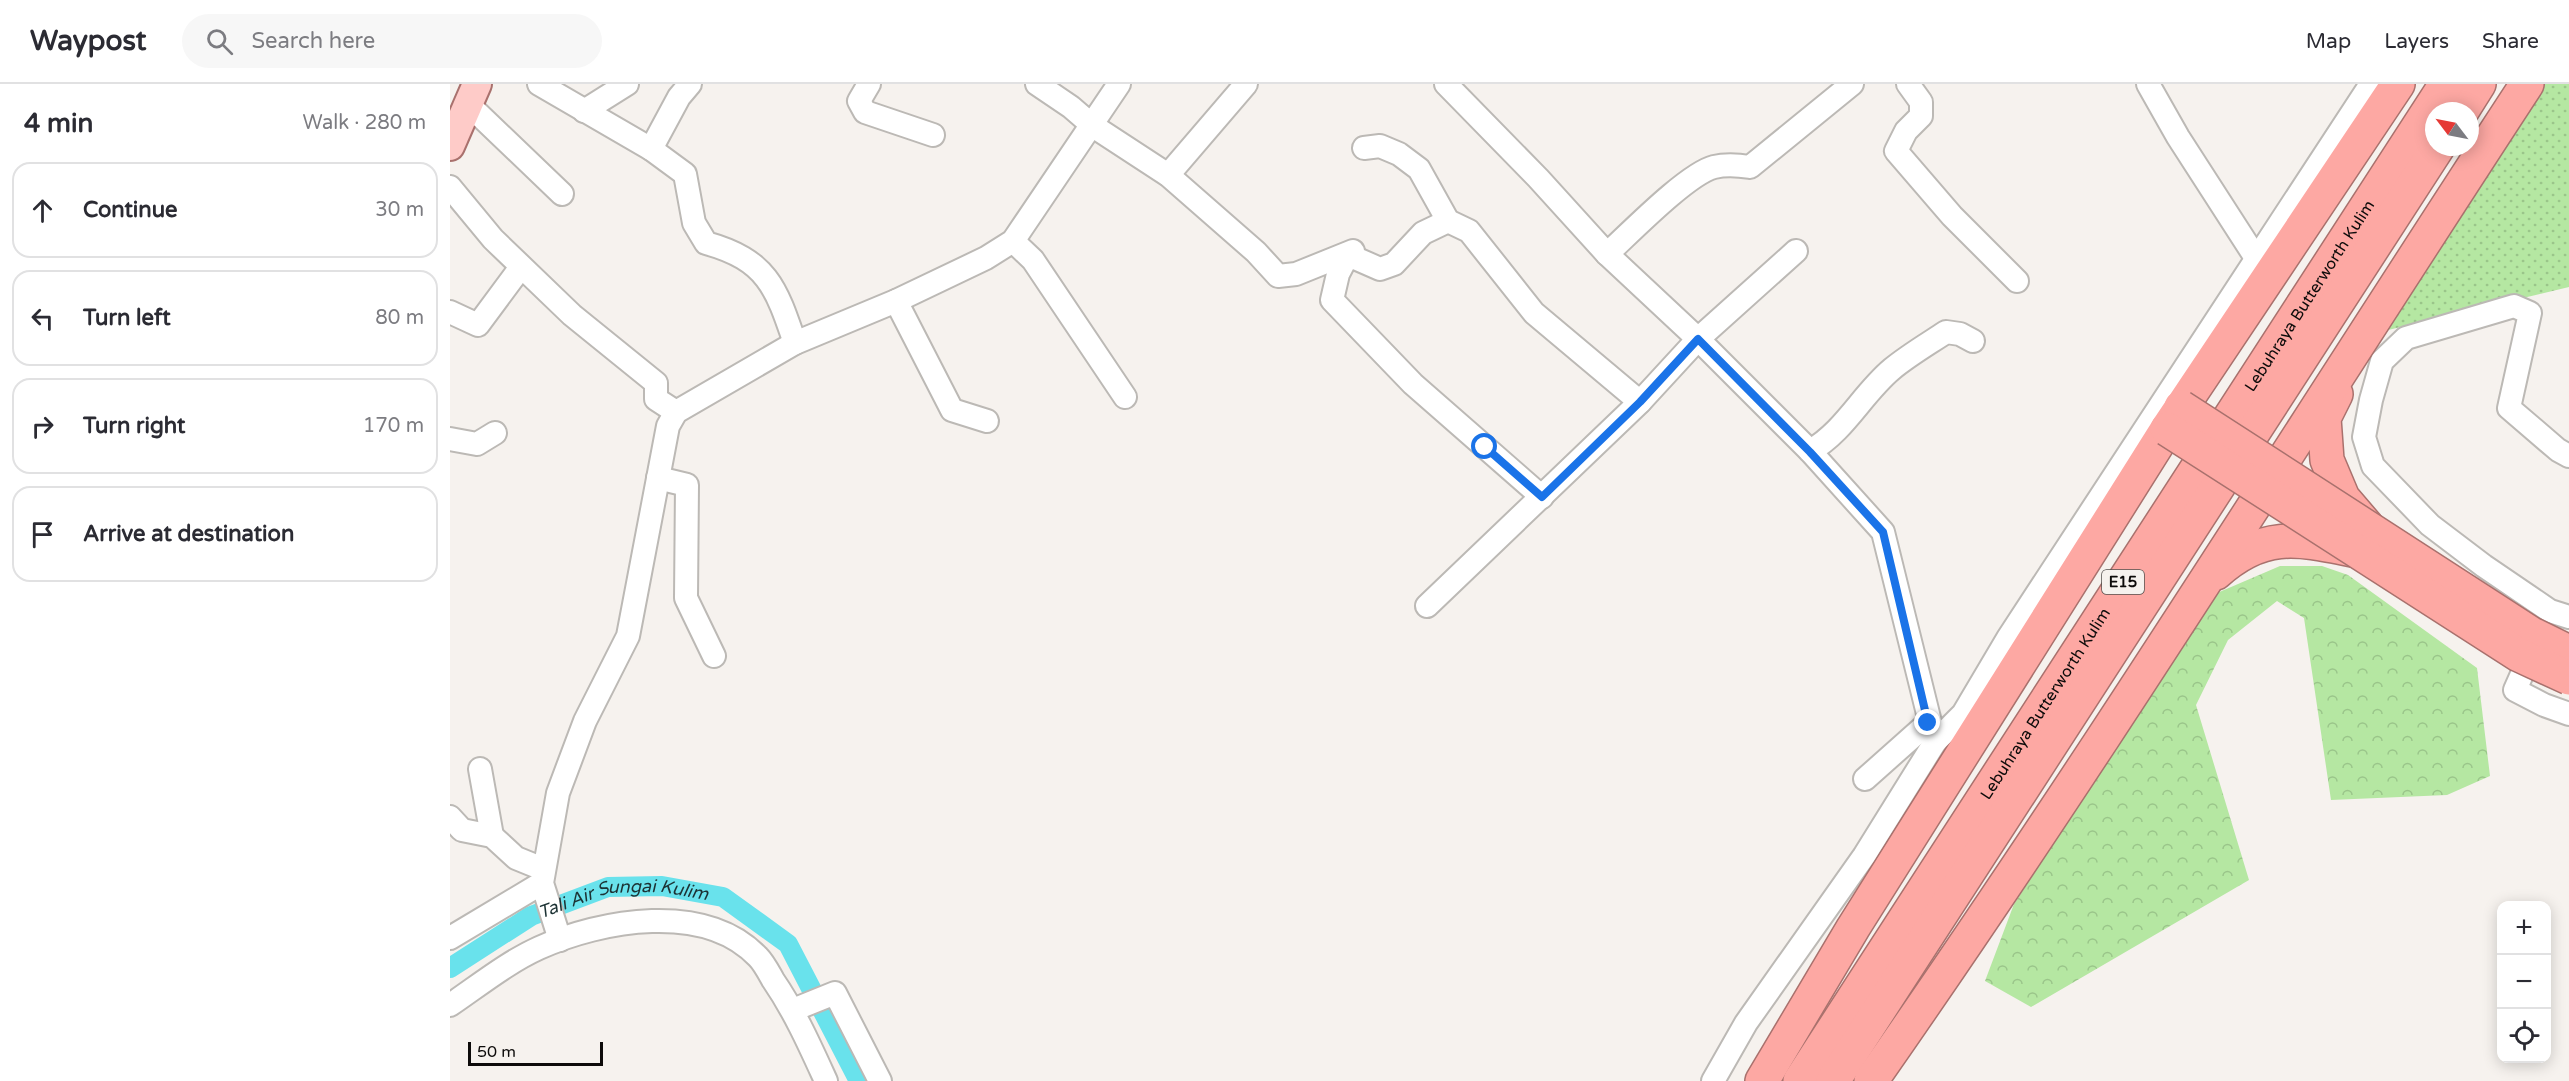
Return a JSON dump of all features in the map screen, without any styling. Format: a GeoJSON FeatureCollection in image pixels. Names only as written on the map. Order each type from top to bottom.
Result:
{"type":"FeatureCollection","features":[{"type":"Feature","properties":{"kind":"highway"},"geometry":{"type":"LineString","coordinates":[[1762,1081],[1853,928],[2174,418],[2398,84]]}},
{"type":"Feature","properties":{"kind":"highway","name":"Lebuhraya Butterworth Kulim"},"geometry":{"type":"LineString","coordinates":[[1800,1081],[2446,84]]}},
{"type":"Feature","properties":{"kind":"highway"},"geometry":{"type":"LineString","coordinates":[[2468,102],[2479,84]]}},
{"type":"Feature","properties":{"kind":"highway"},"geometry":{"type":"LineString","coordinates":[[1871,1081],[1939,984],[2203,584],[2527,84]]}},
{"type":"Feature","properties":{"kind":"highway","name":"Lebuhraya Butterworth Kulim"},"geometry":{"type":"LineString","coordinates":[[1833,1081],[2432,156]]}},
{"type":"Feature","properties":{"kind":"highway"},"geometry":{"type":"LineString","coordinates":[[2361,338],[2325,418],[2327,460],[2364,540],[2519,655],[2569,678]]}},
{"type":"Feature","properties":{"kind":"highway"},"geometry":{"type":"LineString","coordinates":[[2174,418],[2364,540],[2532,634],[2569,652]]}},
{"type":"Feature","properties":{"kind":"highway"},"geometry":{"type":"LineString","coordinates":[[2203,584],[2234,556],[2272,541],[2364,540]]}},
{"type":"Feature","properties":{"kind":"main road"},"geometry":{"type":"LineString","coordinates":[[450,146],[473,95]]}},
{"type":"Feature","properties":{"kind":"street"},"geometry":{"type":"LineString","coordinates":[[539,84],[651,149],[686,174],[694,223],[706,243],[733,251],[768,280],[778,294],[795,343]]}},
{"type":"Feature","properties":{"kind":"street"},"geometry":{"type":"LineString","coordinates":[[584,111],[627,84]]}},
{"type":"Feature","properties":{"kind":"street"},"geometry":{"type":"LineString","coordinates":[[651,149],[679,97],[690,84]]}},
{"type":"Feature","properties":{"kind":"street"},"geometry":{"type":"LineString","coordinates":[[869,84],[859,101],[865,112],[933,135]]}},
{"type":"Feature","properties":{"kind":"street"},"geometry":{"type":"LineString","coordinates":[[1037,84],[1071,107],[1093,126],[1168,175],[1256,252],[1278,276],[1296,274],[1353,251]]}},
{"type":"Feature","properties":{"kind":"street"},"geometry":{"type":"LineString","coordinates":[[559,933],[544,884],[558,793],[585,721],[628,636],[668,426],[676,412],[795,343],[896,301],[986,258],[1013,241],[1093,126],[1119,84]]}},
{"type":"Feature","properties":{"kind":"street"},"geometry":{"type":"LineString","coordinates":[[1168,175],[1222,109],[1246,84]]}},
{"type":"Feature","properties":{"kind":"street"},"geometry":{"type":"LineString","coordinates":[[1446,84],[1538,178],[1606,254],[1698,339],[1810,452],[1883,532],[1932,732],[1864,855],[1746,1023],[1713,1081]]}},
{"type":"Feature","properties":{"kind":"street"},"geometry":{"type":"LineString","coordinates":[[1606,254],[1690,179],[1712,167],[1735,164],[1750,167],[1852,84]]}},
{"type":"Feature","properties":{"kind":"street"},"geometry":{"type":"LineString","coordinates":[[1908,84],[1921,102],[1921,116],[1906,131],[1896,151],[1952,216],[2018,281]]}},
{"type":"Feature","properties":{"kind":"street"},"geometry":{"type":"LineString","coordinates":[[2148,84],[2178,137],[2256,258]]}},
{"type":"Feature","properties":{"kind":"street"},"geometry":{"type":"LineString","coordinates":[[1865,779],[1932,732],[1963,714],[2008,638],[2372,84]]}},
{"type":"Feature","properties":{"kind":"street"},"geometry":{"type":"LineString","coordinates":[[473,95],[562,194]]}},
{"type":"Feature","properties":{"kind":"street"},"geometry":{"type":"LineString","coordinates":[[1364,148],[1380,146],[1399,154],[1419,169],[1448,221],[1469,231],[1534,313],[1640,402]]}},
{"type":"Feature","properties":{"kind":"street"},"geometry":{"type":"LineString","coordinates":[[450,187],[493,240],[572,315],[656,384],[656,399],[676,412]]}},
{"type":"Feature","properties":{"kind":"street"},"geometry":{"type":"LineString","coordinates":[[1353,251],[1380,268],[1394,264],[1423,233],[1448,221]]}},
{"type":"Feature","properties":{"kind":"street"},"geometry":{"type":"LineString","coordinates":[[1013,241],[1033,261],[1125,397]]}},
{"type":"Feature","properties":{"kind":"street"},"geometry":{"type":"LineString","coordinates":[[1427,606],[1640,402],[1698,339],[1796,250]]}},
{"type":"Feature","properties":{"kind":"street"},"geometry":{"type":"LineString","coordinates":[[1353,251],[1338,274],[1332,300],[1413,384],[1542,497]]}},
{"type":"Feature","properties":{"kind":"street"},"geometry":{"type":"LineString","coordinates":[[450,312],[478,326],[521,267]]}},
{"type":"Feature","properties":{"kind":"street"},"geometry":{"type":"LineString","coordinates":[[896,301],[952,410],[987,421]]}},
{"type":"Feature","properties":{"kind":"street"},"geometry":{"type":"LineString","coordinates":[[2569,456],[2558,450],[2509,408],[2530,312],[2514,306],[2406,338],[2382,361],[2364,437],[2373,466],[2430,525],[2484,566],[2560,614],[2515,690],[2544,705],[2569,714]]}},
{"type":"Feature","properties":{"kind":"street"},"geometry":{"type":"LineString","coordinates":[[1810,452],[1827,441],[1892,369],[1946,332],[1960,334],[1973,341]]}},
{"type":"Feature","properties":{"kind":"street"},"geometry":{"type":"LineString","coordinates":[[450,439],[477,444],[495,433]]}},
{"type":"Feature","properties":{"kind":"street"},"geometry":{"type":"LineString","coordinates":[[658,477],[687,485],[686,598],[714,656]]}},
{"type":"Feature","properties":{"kind":"street"},"geometry":{"type":"LineString","coordinates":[[480,769],[492,837]]}},
{"type":"Feature","properties":{"kind":"street"},"geometry":{"type":"LineString","coordinates":[[450,817],[462,830],[492,837],[544,884]]}},
{"type":"Feature","properties":{"kind":"street"},"geometry":{"type":"LineString","coordinates":[[450,938],[544,884]]}},
{"type":"Feature","properties":{"kind":"street"},"geometry":{"type":"LineString","coordinates":[[450,1005],[559,933],[631,922],[679,921],[710,927],[758,957],[799,1008],[825,1081]]}},
{"type":"Feature","properties":{"kind":"street"},"geometry":{"type":"LineString","coordinates":[[799,1008],[835,993],[880,1081]]}},
{"type":"Feature","properties":{"kind":"green space"},"geometry":{"type":"Polygon","coordinates":[[[2540,84],[2569,84],[2569,287],[2388,330],[2540,84]]]}},
{"type":"Feature","properties":{"kind":"green space"},"geometry":{"type":"Polygon","coordinates":[[[2280,566],[2322,566],[2348,575],[2477,668],[2490,776],[2447,795],[2331,800],[2304,618],[2277,601],[2228,640],[2196,705],[2249,880],[2031,1007],[1985,981],[2014,904],[2217,593],[2280,566]]]}},
{"type":"Feature","properties":{"kind":"waterway","name":"Tali Air Sungai Kulim"},"geometry":{"type":"LineString","coordinates":[[450,968],[531,916],[608,887],[662,886],[723,897],[788,944],[859,1081]]}},
{"type":"Feature","properties":{"kind":"route"},"geometry":{"type":"LineString","coordinates":[[1485,447],[1542,497],[1640,402],[1698,339],[1810,452],[1883,532],[1928,723]]}}]}
